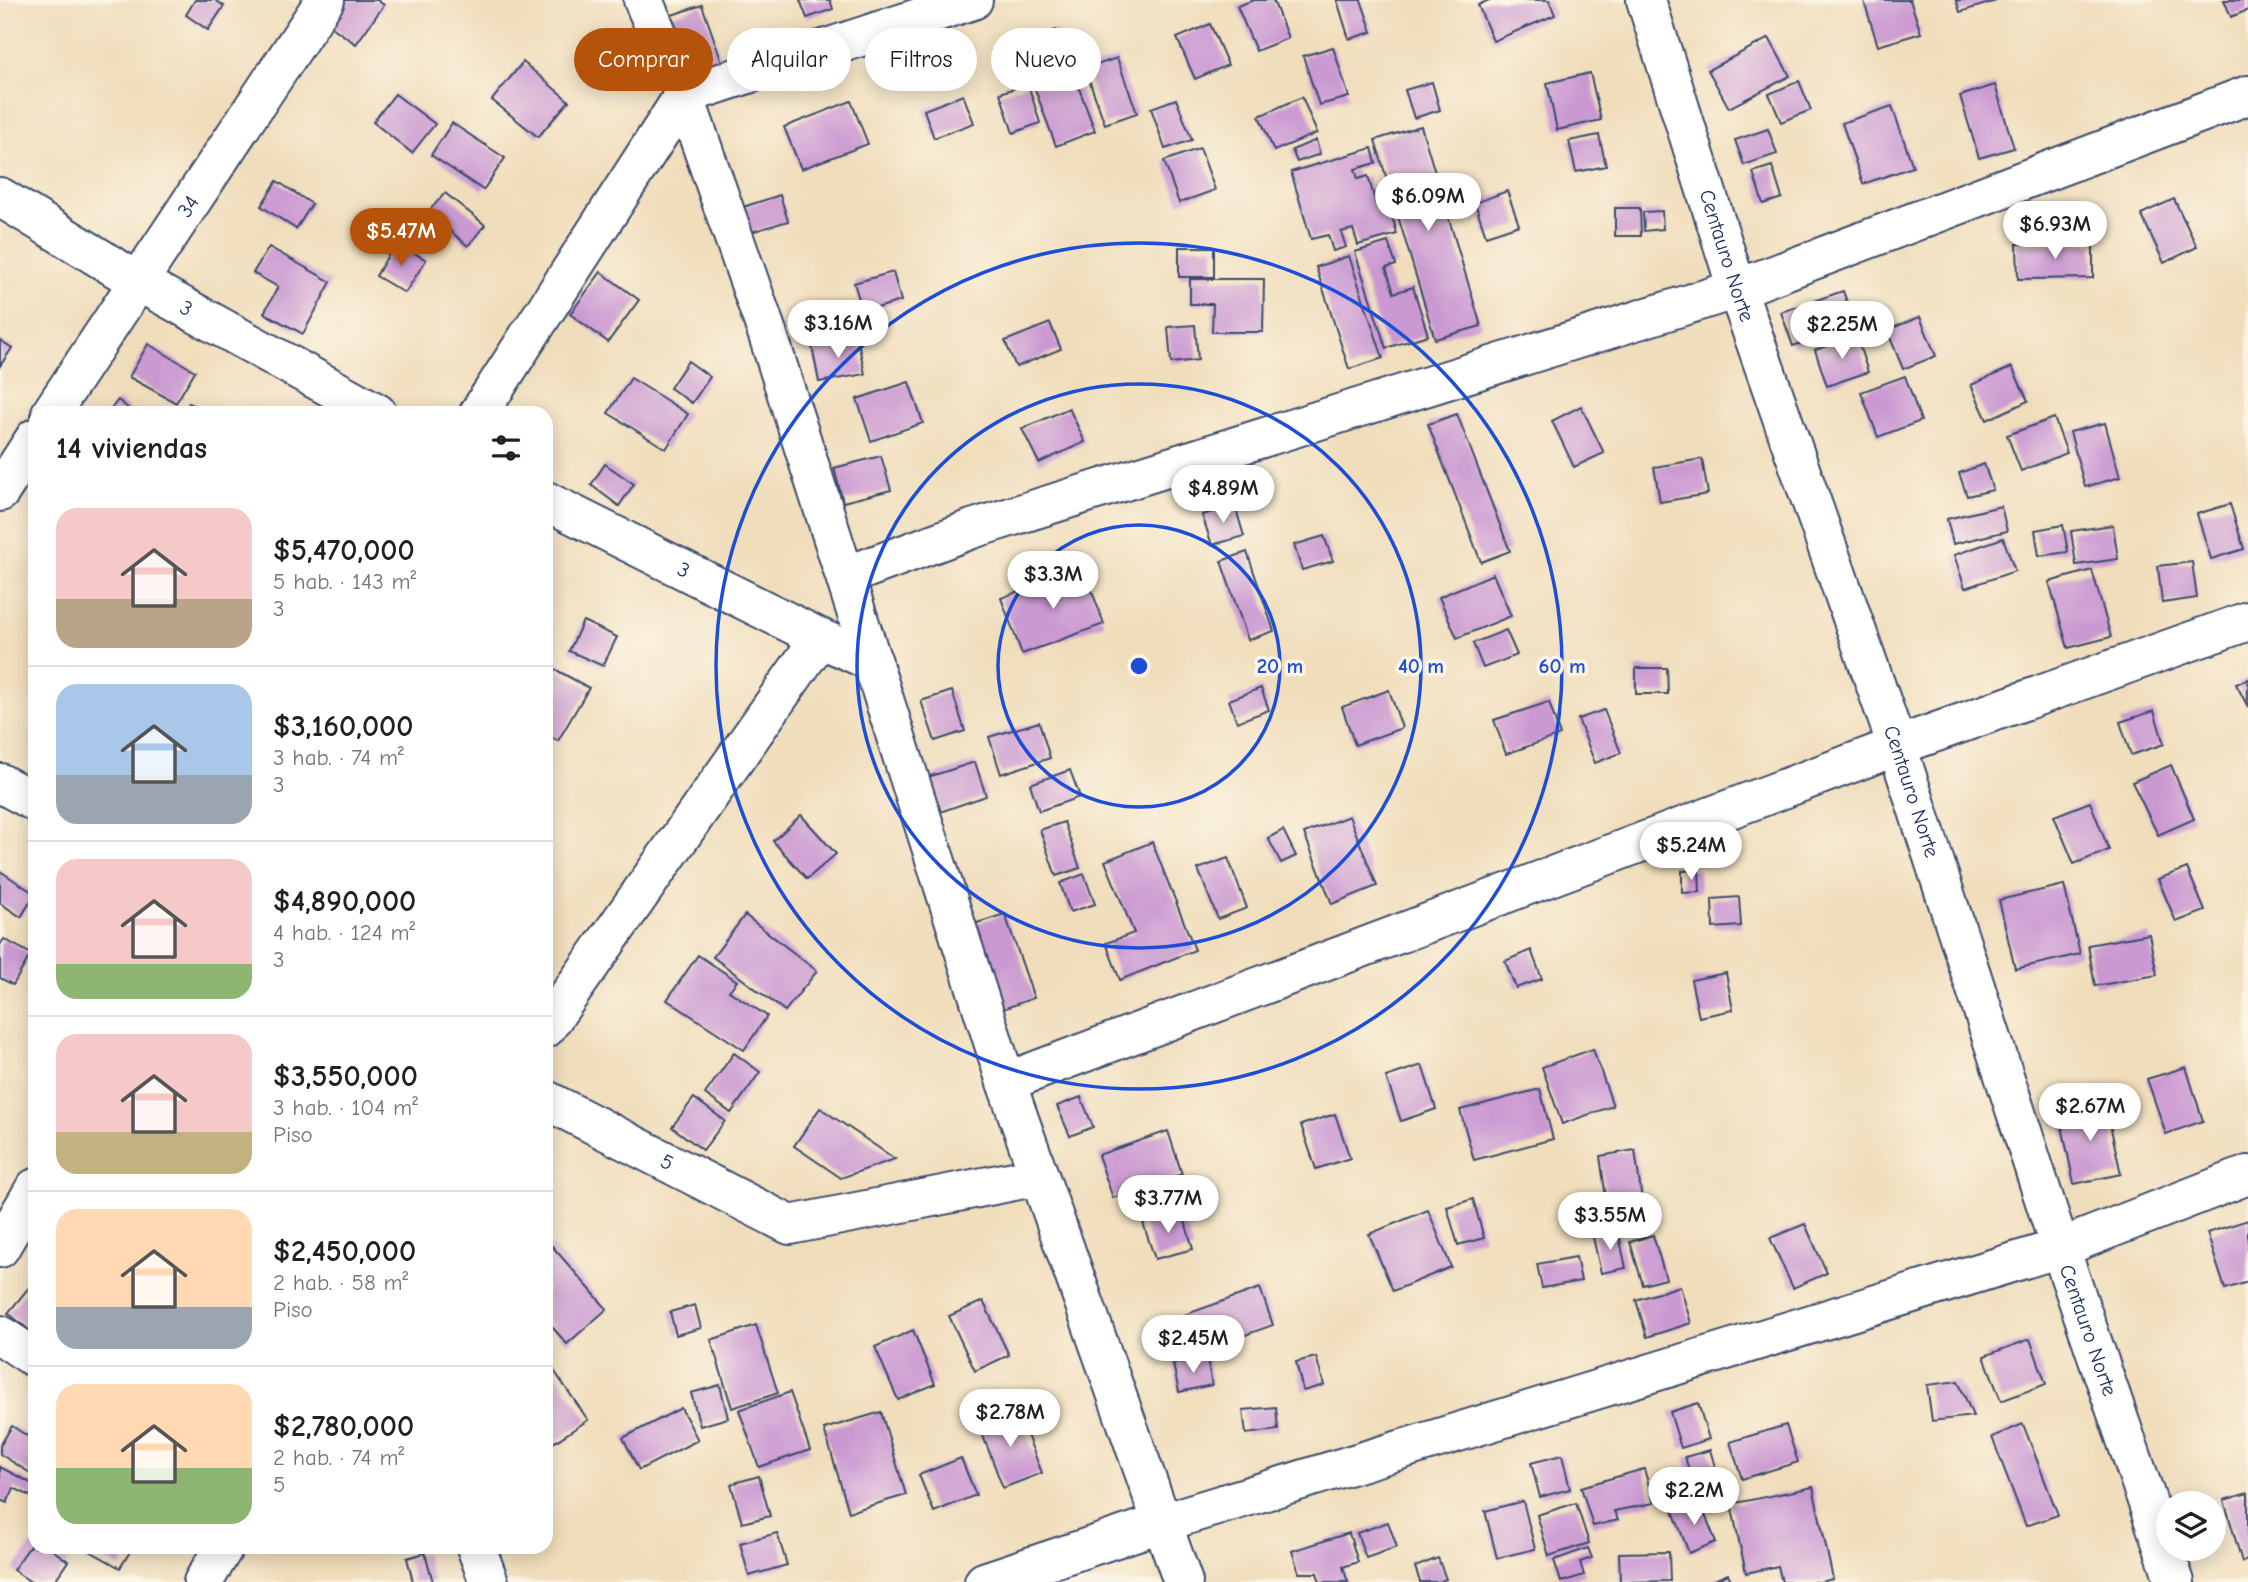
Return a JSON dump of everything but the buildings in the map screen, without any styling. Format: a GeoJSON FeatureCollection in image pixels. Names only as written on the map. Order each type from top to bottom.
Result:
{"type":"FeatureCollection","features":[{"type":"Feature","properties":{"kind":"street","name":"34"},"geometry":{"type":"LineString","coordinates":[[56,406],[325,0]]}},
{"type":"Feature","properties":{"kind":"street"},"geometry":{"type":"LineString","coordinates":[[643,0],[684,95],[768,335],[1006,1082],[1184,1582]]}},
{"type":"Feature","properties":{"kind":"street"},"geometry":{"type":"LineString","coordinates":[[484,406],[684,95],[973,0]]}},
{"type":"Feature","properties":{"kind":"street","name":"Centauro Norte"},"geometry":{"type":"LineString","coordinates":[[1646,0],[1737,289],[1897,746],[2060,1248],[2175,1582]]}},
{"type":"Feature","properties":{"kind":"street"},"geometry":{"type":"LineString","coordinates":[[846,576],[972,529],[1737,289],[2248,95]]}},
{"type":"Feature","properties":{"kind":"street","name":"3"},"geometry":{"type":"LineString","coordinates":[[0,197],[137,281],[364,406]]}},
{"type":"Feature","properties":{"kind":"street"},"geometry":{"type":"LineString","coordinates":[[0,492],[28,449]]}},
{"type":"Feature","properties":{"kind":"street","name":"3"},"geometry":{"type":"LineString","coordinates":[[553,504],[873,662]]}},
{"type":"Feature","properties":{"kind":"street"},"geometry":{"type":"LineString","coordinates":[[1006,1082],[1897,746],[2248,621]]}},
{"type":"Feature","properties":{"kind":"street"},"geometry":{"type":"LineString","coordinates":[[553,1018],[820,638]]}},
{"type":"Feature","properties":{"kind":"street"},"geometry":{"type":"LineString","coordinates":[[0,783],[28,798]]}},
{"type":"Feature","properties":{"kind":"street","name":"5"},"geometry":{"type":"LineString","coordinates":[[553,1104],[790,1225],[1039,1176]]}},
{"type":"Feature","properties":{"kind":"street"},"geometry":{"type":"LineString","coordinates":[[984,1582],[1164,1522],[2060,1248],[2248,1175]]}},
{"type":"Feature","properties":{"kind":"street"},"geometry":{"type":"LineString","coordinates":[[0,1248],[28,1200]]}},
{"type":"Feature","properties":{"kind":"street"},"geometry":{"type":"LineString","coordinates":[[0,1335],[28,1353]]}},
{"type":"Feature","properties":{"kind":"street"},"geometry":{"type":"LineString","coordinates":[[203,1582],[220,1554]]}},
{"type":"Feature","properties":{"kind":"street"},"geometry":{"type":"LineString","coordinates":[[479,1554],[489,1582]]}}]}
